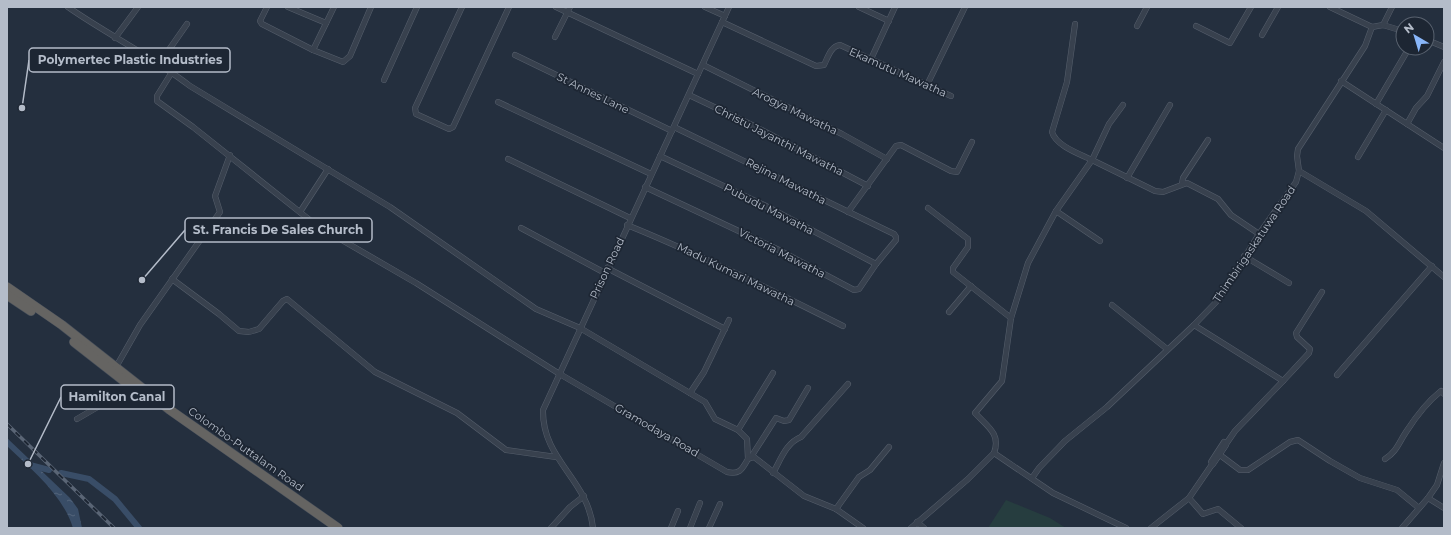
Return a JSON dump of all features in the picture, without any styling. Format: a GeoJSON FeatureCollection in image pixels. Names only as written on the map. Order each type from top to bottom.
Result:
{"type":"FeatureCollection","features":[{"type":"Feature","properties":{"kind":"highway","name":"Colombo-Puttalam Road"},"geometry":{"type":"LineString","coordinates":[[7,287],[62,325],[170,410],[338,528]]}},
{"type":"Feature","properties":{"kind":"highway","name":"Colombo-Puttalam Road"},"geometry":{"type":"LineString","coordinates":[[7,295],[50,324],[180,424],[328,528]]}},
{"type":"Feature","properties":{"kind":"street"},"geometry":{"type":"LineString","coordinates":[[68,7],[115,38],[172,72],[190,86],[328,169],[423,229],[536,309],[580,328],[704,402],[715,418],[738,430],[747,439],[750,458],[754,457],[804,496],[836,510],[863,528]]}},
{"type":"Feature","properties":{"kind":"street"},"geometry":{"type":"LineString","coordinates":[[115,38],[138,7]]}},
{"type":"Feature","properties":{"kind":"street"},"geometry":{"type":"LineString","coordinates":[[267,7],[260,21],[262,24],[313,50],[346,61],[350,56],[371,7]]}},
{"type":"Feature","properties":{"kind":"street"},"geometry":{"type":"LineString","coordinates":[[288,7],[326,24]]}},
{"type":"Feature","properties":{"kind":"street"},"geometry":{"type":"LineString","coordinates":[[313,50],[334,7]]}},
{"type":"Feature","properties":{"kind":"street"},"geometry":{"type":"LineString","coordinates":[[384,80],[417,7]]}},
{"type":"Feature","properties":{"kind":"street"},"geometry":{"type":"LineString","coordinates":[[462,7],[415,108],[416,114],[449,128],[453,127],[508,7]]}},
{"type":"Feature","properties":{"kind":"street"},"geometry":{"type":"LineString","coordinates":[[556,7],[698,74]]}},
{"type":"Feature","properties":{"kind":"street"},"geometry":{"type":"LineString","coordinates":[[555,37],[570,7]]}},
{"type":"Feature","properties":{"kind":"street"},"geometry":{"type":"LineString","coordinates":[[705,7],[725,16]]}},
{"type":"Feature","properties":{"kind":"street","name":"Prison Road"},"geometry":{"type":"LineString","coordinates":[[593,528],[592,516],[584,496],[548,443],[544,428],[543,410],[558,373],[729,7]]}},
{"type":"Feature","properties":{"kind":"street"},"geometry":{"type":"LineString","coordinates":[[859,7],[889,21]]}},
{"type":"Feature","properties":{"kind":"street"},"geometry":{"type":"LineString","coordinates":[[871,59],[895,7]]}},
{"type":"Feature","properties":{"kind":"street"},"geometry":{"type":"LineString","coordinates":[[927,85],[965,7]]}},
{"type":"Feature","properties":{"kind":"street"},"geometry":{"type":"LineString","coordinates":[[1137,26],[1147,7]]}},
{"type":"Feature","properties":{"kind":"street"},"geometry":{"type":"LineString","coordinates":[[1196,26],[1230,44],[1251,7]]}},
{"type":"Feature","properties":{"kind":"street"},"geometry":{"type":"LineString","coordinates":[[1262,35],[1278,7]]}},
{"type":"Feature","properties":{"kind":"street"},"geometry":{"type":"LineString","coordinates":[[1330,7],[1372,27],[1383,25],[1395,29]]}},
{"type":"Feature","properties":{"kind":"street"},"geometry":{"type":"LineString","coordinates":[[1383,25],[1392,7]]}},
{"type":"Feature","properties":{"kind":"street","name":"Ekamutu Mawatha"},"geometry":{"type":"LineString","coordinates":[[722,22],[816,66],[824,65],[832,50],[836,46],[840,46],[951,96]]}},
{"type":"Feature","properties":{"kind":"street"},"geometry":{"type":"LineString","coordinates":[[159,64],[187,24]]}},
{"type":"Feature","properties":{"kind":"street"},"geometry":{"type":"LineString","coordinates":[[1075,24],[1067,82],[1052,132],[1053,137],[1069,148],[1155,191],[1163,192],[1187,183],[1218,199],[1231,215],[1259,234]]}},
{"type":"Feature","properties":{"kind":"street","name":"Thimbirigaskatuwa Road"},"geometry":{"type":"LineString","coordinates":[[1032,478],[1038,468],[1065,441],[1107,407],[1167,348],[1194,325],[1218,299],[1244,256],[1296,182],[1299,171],[1296,156],[1298,149],[1365,46],[1372,31],[1372,27]]}},
{"type":"Feature","properties":{"kind":"street","name":"St Annes Lane"},"geometry":{"type":"LineString","coordinates":[[515,55],[673,129]]}},
{"type":"Feature","properties":{"kind":"street"},"geometry":{"type":"LineString","coordinates":[[1376,104],[1404,56]]}},
{"type":"Feature","properties":{"kind":"street"},"geometry":{"type":"LineString","coordinates":[[1407,124],[1416,108],[1427,96],[1444,62]]}},
{"type":"Feature","properties":{"kind":"street","name":"Arogya Mawatha"},"geometry":{"type":"LineString","coordinates":[[703,65],[842,134],[887,159]]}},
{"type":"Feature","properties":{"kind":"street"},"geometry":{"type":"LineString","coordinates":[[172,72],[157,96],[157,101],[230,155],[316,225],[416,283],[558,373]]}},
{"type":"Feature","properties":{"kind":"street"},"geometry":{"type":"LineString","coordinates":[[1341,81],[1444,148]]}},
{"type":"Feature","properties":{"kind":"street","name":"Christu Jayanthi Mawatha"},"geometry":{"type":"LineString","coordinates":[[689,95],[752,125],[868,186]]}},
{"type":"Feature","properties":{"kind":"street"},"geometry":{"type":"LineString","coordinates":[[498,102],[651,174]]}},
{"type":"Feature","properties":{"kind":"street"},"geometry":{"type":"LineString","coordinates":[[911,528],[968,479],[994,453],[998,443],[996,436],[975,413],[1002,381],[1011,318],[1028,263],[1056,211],[1092,160],[1109,124],[1123,105]]}},
{"type":"Feature","properties":{"kind":"street"},"geometry":{"type":"LineString","coordinates":[[1127,178],[1170,105]]}},
{"type":"Feature","properties":{"kind":"street"},"geometry":{"type":"LineString","coordinates":[[1358,157],[1386,110]]}},
{"type":"Feature","properties":{"kind":"street","name":"Rejina Mawatha"},"geometry":{"type":"LineString","coordinates":[[673,129],[894,234],[896,237]]}},
{"type":"Feature","properties":{"kind":"street"},"geometry":{"type":"LineString","coordinates":[[1182,184],[1183,178],[1208,140]]}},
{"type":"Feature","properties":{"kind":"street"},"geometry":{"type":"LineString","coordinates":[[848,212],[896,146],[901,145],[951,171],[957,172],[972,142]]}},
{"type":"Feature","properties":{"kind":"street"},"geometry":{"type":"LineString","coordinates":[[116,367],[140,325],[220,212],[215,196],[230,155]]}},
{"type":"Feature","properties":{"kind":"street","name":"Pubudu Mawatha"},"geometry":{"type":"LineString","coordinates":[[660,156],[764,205],[876,264]]}},
{"type":"Feature","properties":{"kind":"street"},"geometry":{"type":"LineString","coordinates":[[508,159],[630,218]]}},
{"type":"Feature","properties":{"kind":"street"},"geometry":{"type":"LineString","coordinates":[[300,212],[328,169]]}},
{"type":"Feature","properties":{"kind":"street"},"geometry":{"type":"LineString","coordinates":[[1299,171],[1366,211],[1444,277]]}},
{"type":"Feature","properties":{"kind":"street","name":"Victoria Mawatha"},"geometry":{"type":"LineString","coordinates":[[645,187],[777,249],[854,290],[859,289],[896,237]]}},
{"type":"Feature","properties":{"kind":"street"},"geometry":{"type":"LineString","coordinates":[[928,208],[968,239],[968,247],[953,268],[953,272],[1011,318]]}},
{"type":"Feature","properties":{"kind":"street"},"geometry":{"type":"LineString","coordinates":[[1056,211],[1100,241]]}},
{"type":"Feature","properties":{"kind":"street","name":"Madu Kumari Mawatha"},"geometry":{"type":"LineString","coordinates":[[627,225],[681,247],[738,273],[843,326]]}},
{"type":"Feature","properties":{"kind":"street"},"geometry":{"type":"LineString","coordinates":[[521,228],[725,328]]}},
{"type":"Feature","properties":{"kind":"street"},"geometry":{"type":"LineString","coordinates":[[1244,256],[1289,283]]}},
{"type":"Feature","properties":{"kind":"street"},"geometry":{"type":"LineString","coordinates":[[1337,375],[1432,266]]}},
{"type":"Feature","properties":{"kind":"street"},"geometry":{"type":"LineString","coordinates":[[172,279],[239,331],[249,332],[259,330],[283,301],[287,299],[375,372],[457,413],[506,450],[556,456]]}},
{"type":"Feature","properties":{"kind":"street"},"geometry":{"type":"LineString","coordinates":[[949,312],[971,286]]}},
{"type":"Feature","properties":{"kind":"street"},"geometry":{"type":"LineString","coordinates":[[1151,528],[1188,498],[1220,455],[1235,431],[1309,353],[1310,349],[1297,337],[1296,333],[1322,292]]}},
{"type":"Feature","properties":{"kind":"street"},"geometry":{"type":"LineString","coordinates":[[1112,306],[1167,348]]}},
{"type":"Feature","properties":{"kind":"street"},"geometry":{"type":"LineString","coordinates":[[690,393],[704,372],[729,320]]}},
{"type":"Feature","properties":{"kind":"street"},"geometry":{"type":"LineString","coordinates":[[1194,325],[1283,381]]}},
{"type":"Feature","properties":{"kind":"street"},"geometry":{"type":"LineString","coordinates":[[738,430],[773,372]]}},
{"type":"Feature","properties":{"kind":"street","name":"Gramodaya Road"},"geometry":{"type":"LineString","coordinates":[[558,373],[727,472],[735,474],[741,471],[776,418],[784,421],[789,420],[808,388]]}},
{"type":"Feature","properties":{"kind":"street"},"geometry":{"type":"LineString","coordinates":[[773,473],[788,446],[795,439],[802,437],[848,384]]}},
{"type":"Feature","properties":{"kind":"street"},"geometry":{"type":"LineString","coordinates":[[77,419],[132,387]]}},
{"type":"Feature","properties":{"kind":"street"},"geometry":{"type":"LineString","coordinates":[[1385,459],[1395,453],[1405,433],[1434,396],[1441,391],[1444,394]]}},
{"type":"Feature","properties":{"kind":"street"},"geometry":{"type":"LineString","coordinates":[[1220,455],[1240,470],[1248,470],[1290,442],[1298,440],[1360,478],[1397,490],[1419,508]]}},
{"type":"Feature","properties":{"kind":"street"},"geometry":{"type":"LineString","coordinates":[[836,510],[860,477],[870,470],[890,447]]}},
{"type":"Feature","properties":{"kind":"street"},"geometry":{"type":"LineString","coordinates":[[994,453],[1053,493],[1126,528]]}},
{"type":"Feature","properties":{"kind":"street"},"geometry":{"type":"LineString","coordinates":[[1402,528],[1428,498],[1436,485],[1444,463]]}},
{"type":"Feature","properties":{"kind":"street"},"geometry":{"type":"LineString","coordinates":[[1438,477],[1444,480]]}},
{"type":"Feature","properties":{"kind":"street"},"geometry":{"type":"LineString","coordinates":[[551,528],[570,507],[584,496]]}},
{"type":"Feature","properties":{"kind":"street"},"geometry":{"type":"LineString","coordinates":[[1188,498],[1203,514],[1218,509],[1241,528]]}},
{"type":"Feature","properties":{"kind":"street"},"geometry":{"type":"LineString","coordinates":[[1428,498],[1444,508]]}},
{"type":"Feature","properties":{"kind":"street"},"geometry":{"type":"LineString","coordinates":[[690,528],[700,503]]}},
{"type":"Feature","properties":{"kind":"street"},"geometry":{"type":"LineString","coordinates":[[709,528],[720,504]]}},
{"type":"Feature","properties":{"kind":"street"},"geometry":{"type":"LineString","coordinates":[[671,528],[678,511]]}},
{"type":"Feature","properties":{"kind":"street"},"geometry":{"type":"LineString","coordinates":[[917,522],[924,528]]}},
{"type":"Feature","properties":{"kind":"green space"},"geometry":{"type":"Polygon","coordinates":[[[1006,500],[1050,518],[1066,528],[988,528],[1006,500]]]}},
{"type":"Feature","properties":{"kind":"water"},"geometry":{"type":"Polygon","coordinates":[[[7,438],[70,498],[78,509],[82,528],[73,528],[62,505],[54,494],[46,484],[7,446],[7,438]]]}},
{"type":"Feature","properties":{"kind":"waterway"},"geometry":{"type":"LineString","coordinates":[[30,465],[49,470]]}},
{"type":"Feature","properties":{"kind":"waterway"},"geometry":{"type":"LineString","coordinates":[[61,473],[89,479],[115,499],[139,528]]}},
{"type":"Feature","properties":{"kind":"railway"},"geometry":{"type":"LineString","coordinates":[[7,424],[114,528]]}},
{"type":"Feature","properties":{"kind":"place","name":"Polymertec Plastic Industries"},"geometry":{"type":"Point","coordinates":[22,108]}},
{"type":"Feature","properties":{"kind":"place","name":"St. Francis De Sales Church"},"geometry":{"type":"Point","coordinates":[142,280]}},
{"type":"Feature","properties":{"kind":"place","name":"Hamilton Canal"},"geometry":{"type":"Point","coordinates":[28,464]}}]}
